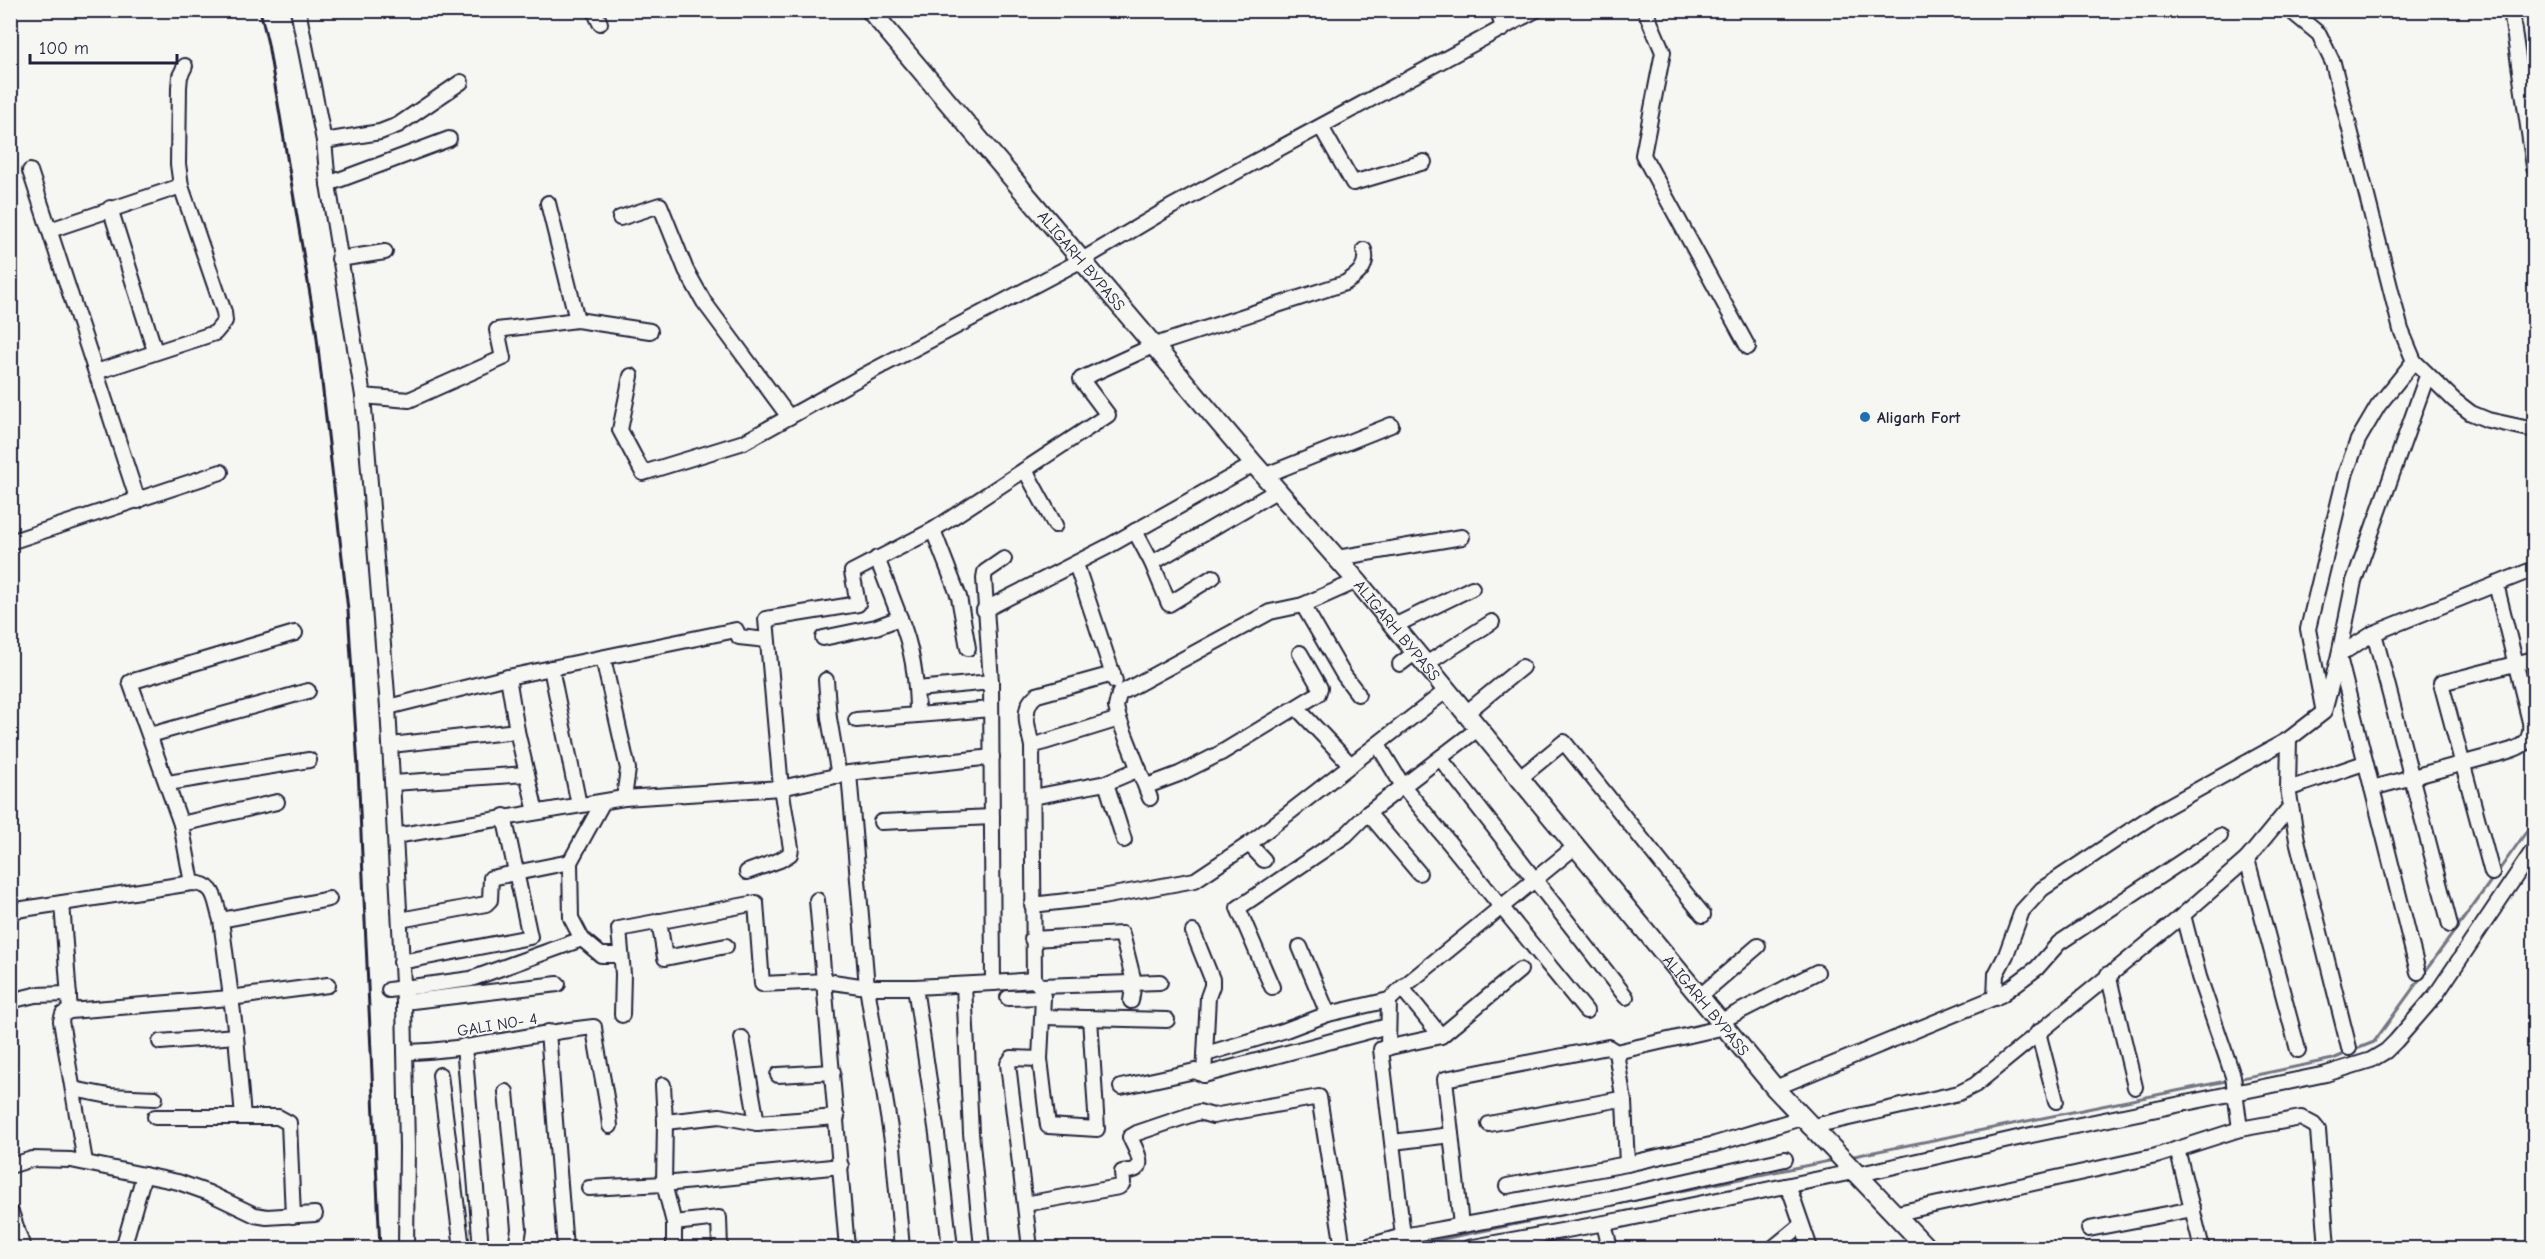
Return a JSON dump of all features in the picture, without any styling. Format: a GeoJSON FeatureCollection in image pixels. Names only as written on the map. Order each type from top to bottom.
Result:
{"type":"FeatureCollection","features":[{"type":"Feature","properties":{"kind":"main road","name":"ALIGARH BYPASS"},"geometry":{"type":"LineString","coordinates":[[870,10],[1357,581],[1774,1088],[1927,1248]]}},
{"type":"Feature","properties":{"kind":"main road"},"geometry":{"type":"LineString","coordinates":[[10,1215],[21,1248]]}},
{"type":"Feature","properties":{"kind":"street"},"geometry":{"type":"LineString","coordinates":[[1498,10],[1503,29]]}},
{"type":"Feature","properties":{"kind":"street"},"geometry":{"type":"LineString","coordinates":[[631,376],[620,430],[643,473],[744,442],[1082,260],[1171,207],[1536,10]]}},
{"type":"Feature","properties":{"kind":"street"},"geometry":{"type":"LineString","coordinates":[[1645,10],[1663,52],[1643,155],[1748,347]]}},
{"type":"Feature","properties":{"kind":"street"},"geometry":{"type":"LineString","coordinates":[[2290,10],[2319,34],[2328,48],[2401,330],[2414,361],[2427,376],[2471,413],[2498,424],[2535,430]]}},
{"type":"Feature","properties":{"kind":"street"},"geometry":{"type":"LineString","coordinates":[[2511,10],[2535,167]]}},
{"type":"Feature","properties":{"kind":"street"},"geometry":{"type":"LineString","coordinates":[[300,11],[324,141],[339,260],[363,396],[393,783],[401,962],[398,994],[405,1052],[407,1248]]}},
{"type":"Feature","properties":{"kind":"street"},"geometry":{"type":"LineString","coordinates":[[96,372],[215,333],[225,321],[224,312],[181,186],[178,164],[179,87],[180,76],[185,66]]}},
{"type":"Feature","properties":{"kind":"street"},"geometry":{"type":"LineString","coordinates":[[324,141],[380,132],[398,125],[461,82]]}},
{"type":"Feature","properties":{"kind":"street"},"geometry":{"type":"LineString","coordinates":[[1321,126],[1353,183],[1424,162]]}},
{"type":"Feature","properties":{"kind":"street"},"geometry":{"type":"LineString","coordinates":[[328,184],[450,139]]}},
{"type":"Feature","properties":{"kind":"street"},"geometry":{"type":"LineString","coordinates":[[30,171],[138,501]]}},
{"type":"Feature","properties":{"kind":"street"},"geometry":{"type":"LineString","coordinates":[[50,230],[181,186]]}},
{"type":"Feature","properties":{"kind":"street"},"geometry":{"type":"LineString","coordinates":[[548,203],[577,320]]}},
{"type":"Feature","properties":{"kind":"street"},"geometry":{"type":"LineString","coordinates":[[620,218],[660,205],[686,270],[704,302],[789,417]]}},
{"type":"Feature","properties":{"kind":"street"},"geometry":{"type":"LineString","coordinates":[[110,208],[155,351]]}},
{"type":"Feature","properties":{"kind":"street"},"geometry":{"type":"LineString","coordinates":[[747,872],[780,861],[790,854],[791,848],[782,788],[766,620],[858,604],[852,572],[933,530],[1108,415],[1081,379],[1155,345],[1345,283],[1363,267],[1366,258],[1364,250]]}},
{"type":"Feature","properties":{"kind":"street"},"geometry":{"type":"LineString","coordinates":[[339,260],[385,252]]}},
{"type":"Feature","properties":{"kind":"street"},"geometry":{"type":"LineString","coordinates":[[363,396],[409,400],[503,358],[497,330],[577,320],[650,331]]}},
{"type":"Feature","properties":{"kind":"street"},"geometry":{"type":"LineString","coordinates":[[2324,712],[2308,629],[2346,472],[2358,440],[2378,406],[2414,361]]}},
{"type":"Feature","properties":{"kind":"street"},"geometry":{"type":"LineString","coordinates":[[1995,998],[1996,974],[2006,955],[2022,910],[2042,889],[2161,810],[2289,739],[2324,712],[2339,655],[2354,581],[2427,376]]}},
{"type":"Feature","properties":{"kind":"street"},"geometry":{"type":"LineString","coordinates":[[984,610],[1260,469],[1392,424]]}},
{"type":"Feature","properties":{"kind":"street"},"geometry":{"type":"LineString","coordinates":[[1025,470],[1055,525]]}},
{"type":"Feature","properties":{"kind":"street"},"geometry":{"type":"LineString","coordinates":[[10,542],[221,472]]}},
{"type":"Feature","properties":{"kind":"street"},"geometry":{"type":"LineString","coordinates":[[1152,563],[1278,490]]}},
{"type":"Feature","properties":{"kind":"street"},"geometry":{"type":"LineString","coordinates":[[933,530],[959,597],[968,648]]}},
{"type":"Feature","properties":{"kind":"street"},"geometry":{"type":"LineString","coordinates":[[1135,531],[1152,563],[1169,604],[1213,577]]}},
{"type":"Feature","properties":{"kind":"street"},"geometry":{"type":"LineString","coordinates":[[1336,558],[1461,537]]}},
{"type":"Feature","properties":{"kind":"street"},"geometry":{"type":"LineString","coordinates":[[877,558],[910,647],[917,689],[917,714]]}},
{"type":"Feature","properties":{"kind":"street"},"geometry":{"type":"LineString","coordinates":[[993,983],[991,682],[984,610],[985,572],[1004,559]]}},
{"type":"Feature","properties":{"kind":"street"},"geometry":{"type":"LineString","coordinates":[[1076,564],[1119,694],[1116,707],[1119,719],[1148,792],[1202,764],[1318,694],[1320,688],[1300,653]]}},
{"type":"Feature","properties":{"kind":"street"},"geometry":{"type":"LineString","coordinates":[[2339,655],[2374,633],[2535,569]]}},
{"type":"Feature","properties":{"kind":"street"},"geometry":{"type":"LineString","coordinates":[[1119,694],[1270,612],[1303,605],[1357,581]]}},
{"type":"Feature","properties":{"kind":"street"},"geometry":{"type":"LineString","coordinates":[[2372,788],[2521,747],[2527,741],[2531,733],[2530,722],[2496,584]]}},
{"type":"Feature","properties":{"kind":"street"},"geometry":{"type":"LineString","coordinates":[[1394,626],[1472,588]]}},
{"type":"Feature","properties":{"kind":"street"},"geometry":{"type":"LineString","coordinates":[[1303,605],[1343,674],[1358,694]]}},
{"type":"Feature","properties":{"kind":"street"},"geometry":{"type":"LineString","coordinates":[[823,638],[876,627],[900,618]]}},
{"type":"Feature","properties":{"kind":"street"},"geometry":{"type":"LineString","coordinates":[[1400,664],[1421,658],[1492,622]]}},
{"type":"Feature","properties":{"kind":"street"},"geometry":{"type":"LineString","coordinates":[[388,707],[508,677],[736,630],[739,637],[767,640]]}},
{"type":"Feature","properties":{"kind":"street"},"geometry":{"type":"LineString","coordinates":[[192,883],[181,824],[130,682],[295,633]]}},
{"type":"Feature","properties":{"kind":"street"},"geometry":{"type":"LineString","coordinates":[[2374,633],[2450,925]]}},
{"type":"Feature","properties":{"kind":"street"},"geometry":{"type":"LineString","coordinates":[[2339,655],[2364,763],[2418,972]]}},
{"type":"Feature","properties":{"kind":"street"},"geometry":{"type":"LineString","coordinates":[[603,658],[628,769],[624,798]]}},
{"type":"Feature","properties":{"kind":"street"},"geometry":{"type":"LineString","coordinates":[[2492,873],[2441,683],[2535,658]]}},
{"type":"Feature","properties":{"kind":"street"},"geometry":{"type":"LineString","coordinates":[[1466,712],[1522,667]]}},
{"type":"Feature","properties":{"kind":"street"},"geometry":{"type":"LineString","coordinates":[[551,668],[579,805]]}},
{"type":"Feature","properties":{"kind":"street"},"geometry":{"type":"LineString","coordinates":[[1090,1018],[1097,1129],[1048,1126],[1040,1059],[1044,1017],[1032,939],[1032,746],[1026,712],[1031,699],[1037,694],[1113,674]]}},
{"type":"Feature","properties":{"kind":"street"},"geometry":{"type":"LineString","coordinates":[[508,677],[517,731],[536,812]]}},
{"type":"Feature","properties":{"kind":"street"},"geometry":{"type":"LineString","coordinates":[[826,680],[829,718],[844,774],[867,987],[893,1147],[902,1248]]}},
{"type":"Feature","properties":{"kind":"street"},"geometry":{"type":"LineString","coordinates":[[917,689],[991,682]]}},
{"type":"Feature","properties":{"kind":"street"},"geometry":{"type":"LineString","coordinates":[[1032,905],[1102,897],[1195,880],[1249,844],[1447,690]]}},
{"type":"Feature","properties":{"kind":"street"},"geometry":{"type":"LineString","coordinates":[[150,735],[308,691]]}},
{"type":"Feature","properties":{"kind":"street"},"geometry":{"type":"LineString","coordinates":[[1297,708],[1351,765]]}},
{"type":"Feature","properties":{"kind":"street"},"geometry":{"type":"LineString","coordinates":[[856,720],[991,709]]}},
{"type":"Feature","properties":{"kind":"street"},"geometry":{"type":"LineString","coordinates":[[1032,746],[1119,719]]}},
{"type":"Feature","properties":{"kind":"street"},"geometry":{"type":"LineString","coordinates":[[1272,987],[1238,908],[1346,835],[1368,813],[1479,728]]}},
{"type":"Feature","properties":{"kind":"street"},"geometry":{"type":"LineString","coordinates":[[391,745],[517,731]]}},
{"type":"Feature","properties":{"kind":"street"},"geometry":{"type":"LineString","coordinates":[[2289,739],[2290,807],[2349,1048]]}},
{"type":"Feature","properties":{"kind":"street"},"geometry":{"type":"LineString","coordinates":[[1520,778],[1564,742],[1703,915]]}},
{"type":"Feature","properties":{"kind":"street"},"geometry":{"type":"LineString","coordinates":[[1378,745],[1403,786],[1586,1011]]}},
{"type":"Feature","properties":{"kind":"street"},"geometry":{"type":"LineString","coordinates":[[394,836],[504,816],[624,798],[782,788],[844,774],[992,757]]}},
{"type":"Feature","properties":{"kind":"street"},"geometry":{"type":"LineString","coordinates":[[1440,758],[1626,997]]}},
{"type":"Feature","properties":{"kind":"street"},"geometry":{"type":"LineString","coordinates":[[168,783],[309,760]]}},
{"type":"Feature","properties":{"kind":"street"},"geometry":{"type":"LineString","coordinates":[[2288,789],[2364,763]]}},
{"type":"Feature","properties":{"kind":"street"},"geometry":{"type":"LineString","coordinates":[[1033,797],[1106,783],[1139,769]]}},
{"type":"Feature","properties":{"kind":"street"},"geometry":{"type":"LineString","coordinates":[[393,783],[527,774]]}},
{"type":"Feature","properties":{"kind":"street"},"geometry":{"type":"LineString","coordinates":[[1106,783],[1124,840]]}},
{"type":"Feature","properties":{"kind":"street"},"geometry":{"type":"LineString","coordinates":[[181,824],[277,802]]}},
{"type":"Feature","properties":{"kind":"street"},"geometry":{"type":"LineString","coordinates":[[603,802],[570,862],[571,918],[582,939],[600,955],[621,955]]}},
{"type":"Feature","properties":{"kind":"street"},"geometry":{"type":"LineString","coordinates":[[1507,1186],[1627,1164],[1805,1122],[1959,1094],[1982,1081],[2108,974],[2183,915],[2247,859],[2290,807]]}},
{"type":"Feature","properties":{"kind":"street"},"geometry":{"type":"LineString","coordinates":[[1368,813],[1419,873]]}},
{"type":"Feature","properties":{"kind":"street"},"geometry":{"type":"LineString","coordinates":[[401,962],[530,937],[504,816]]}},
{"type":"Feature","properties":{"kind":"street"},"geometry":{"type":"LineString","coordinates":[[880,822],[992,818]]}},
{"type":"Feature","properties":{"kind":"street"},"geometry":{"type":"LineString","coordinates":[[1774,1088],[1995,998],[2030,974],[2048,958],[2059,943],[2220,836]]}},
{"type":"Feature","properties":{"kind":"street"},"geometry":{"type":"LineString","coordinates":[[1249,844],[1264,860]]}},
{"type":"Feature","properties":{"kind":"street"},"geometry":{"type":"LineString","coordinates":[[1206,1054],[1283,1031],[1328,1014],[1389,1000],[1576,846]]}},
{"type":"Feature","properties":{"kind":"street"},"geometry":{"type":"LineString","coordinates":[[1468,1248],[1604,1224],[2022,1137],[2235,1086],[2326,1074],[2371,1060],[2386,1051],[2435,996],[2535,849]]}},
{"type":"Feature","properties":{"kind":"street"},"geometry":{"type":"LineString","coordinates":[[2247,859],[2298,1050]]}},
{"type":"Feature","properties":{"kind":"street"},"geometry":{"type":"LineString","coordinates":[[400,920],[486,904],[490,900],[491,878],[570,862]]}},
{"type":"Feature","properties":{"kind":"street"},"geometry":{"type":"LineString","coordinates":[[10,911],[192,883],[208,885],[212,890],[221,920],[236,1036],[243,1117]]}},
{"type":"Feature","properties":{"kind":"street"},"geometry":{"type":"LineString","coordinates":[[221,920],[329,899]]}},
{"type":"Feature","properties":{"kind":"street"},"geometry":{"type":"LineString","coordinates":[[818,900],[847,1248]]}},
{"type":"Feature","properties":{"kind":"street"},"geometry":{"type":"LineString","coordinates":[[62,903],[70,1011]]}},
{"type":"Feature","properties":{"kind":"street"},"geometry":{"type":"LineString","coordinates":[[622,1016],[619,929],[756,903],[762,984],[826,981],[867,987],[915,987],[993,983],[1039,988],[1160,982]]}},
{"type":"Feature","properties":{"kind":"street"},"geometry":{"type":"LineString","coordinates":[[2183,915],[2199,977],[2235,1086],[2241,1129]]}},
{"type":"Feature","properties":{"kind":"street"},"geometry":{"type":"LineString","coordinates":[[659,921],[665,958],[726,946]]}},
{"type":"Feature","properties":{"kind":"street"},"geometry":{"type":"LineString","coordinates":[[1193,932],[1212,979],[1208,997],[1204,1076]]}},
{"type":"Feature","properties":{"kind":"street"},"geometry":{"type":"LineString","coordinates":[[1032,939],[1122,934],[1134,982],[1131,1001]]}},
{"type":"Feature","properties":{"kind":"street"},"geometry":{"type":"LineString","coordinates":[[398,994],[471,979],[582,939]]}},
{"type":"Feature","properties":{"kind":"street"},"geometry":{"type":"LineString","coordinates":[[1700,996],[1758,946]]}},
{"type":"Feature","properties":{"kind":"street"},"geometry":{"type":"LineString","coordinates":[[1300,947],[1328,1014]]}},
{"type":"Feature","properties":{"kind":"street"},"geometry":{"type":"LineString","coordinates":[[1403,1236],[1381,1049],[1441,1036],[1520,970]]}},
{"type":"Feature","properties":{"kind":"street"},"geometry":{"type":"LineString","coordinates":[[1461,1225],[1445,1079],[1608,1047],[1616,1052],[1723,1024],[1817,972]]}},
{"type":"Feature","properties":{"kind":"street"},"geometry":{"type":"LineString","coordinates":[[2108,974],[2135,1087]]}},
{"type":"Feature","properties":{"kind":"street"},"geometry":{"type":"LineString","coordinates":[[398,994],[558,984]]}},
{"type":"Feature","properties":{"kind":"street"},"geometry":{"type":"LineString","coordinates":[[85,1162],[61,1021],[63,1014],[70,1011],[230,998],[328,985]]}},
{"type":"Feature","properties":{"kind":"street"},"geometry":{"type":"LineString","coordinates":[[964,985],[971,1133],[982,1248]]}},
{"type":"Feature","properties":{"kind":"street"},"geometry":{"type":"LineString","coordinates":[[915,987],[937,1134],[950,1248]]}},
{"type":"Feature","properties":{"kind":"street"},"geometry":{"type":"LineString","coordinates":[[1008,998],[1039,988]]}},
{"type":"Feature","properties":{"kind":"street"},"geometry":{"type":"LineString","coordinates":[[1402,988],[1441,1036]]}},
{"type":"Feature","properties":{"kind":"street"},"geometry":{"type":"LineString","coordinates":[[10,1001],[35,995],[69,994]]}},
{"type":"Feature","properties":{"kind":"street"},"geometry":{"type":"LineString","coordinates":[[1388,1048],[1389,1000]]}},
{"type":"Feature","properties":{"kind":"street"},"geometry":{"type":"LineString","coordinates":[[1044,1017],[1167,1020]]}},
{"type":"Feature","properties":{"kind":"street"},"geometry":{"type":"LineString","coordinates":[[1121,1087],[1195,1071],[1204,1076],[1388,1026]]}},
{"type":"Feature","properties":{"kind":"street","name":"GALI NO- 4"},"geometry":{"type":"LineString","coordinates":[[405,1052],[594,1027],[599,1066],[607,1092],[610,1126]]}},
{"type":"Feature","properties":{"kind":"street"},"geometry":{"type":"LineString","coordinates":[[548,1032],[565,1248]]}},
{"type":"Feature","properties":{"kind":"street"},"geometry":{"type":"LineString","coordinates":[[2038,1032],[2056,1101]]}},
{"type":"Feature","properties":{"kind":"street"},"geometry":{"type":"LineString","coordinates":[[160,1042],[236,1036]]}},
{"type":"Feature","properties":{"kind":"street"},"geometry":{"type":"LineString","coordinates":[[742,1038],[757,1123]]}},
{"type":"Feature","properties":{"kind":"street"},"geometry":{"type":"LineString","coordinates":[[464,1046],[481,1248]]}},
{"type":"Feature","properties":{"kind":"street"},"geometry":{"type":"LineString","coordinates":[[1616,1052],[1624,1102],[1627,1164]]}},
{"type":"Feature","properties":{"kind":"street"},"geometry":{"type":"LineString","coordinates":[[1030,1248],[1008,1064],[1012,1058],[1040,1059]]}},
{"type":"Feature","properties":{"kind":"street"},"geometry":{"type":"LineString","coordinates":[[778,1075],[833,1072]]}},
{"type":"Feature","properties":{"kind":"street"},"geometry":{"type":"LineString","coordinates":[[440,1075],[462,1248]]}},
{"type":"Feature","properties":{"kind":"street"},"geometry":{"type":"LineString","coordinates":[[663,1085],[664,1184],[674,1223],[674,1248]]}},
{"type":"Feature","properties":{"kind":"street"},"geometry":{"type":"LineString","coordinates":[[73,1089],[109,1096],[155,1098]]}},
{"type":"Feature","properties":{"kind":"street"},"geometry":{"type":"LineString","coordinates":[[506,1092],[519,1228],[516,1248]]}},
{"type":"Feature","properties":{"kind":"street"},"geometry":{"type":"LineString","coordinates":[[1025,1204],[1119,1187],[1123,1183],[1122,1172],[1135,1169],[1140,1161],[1130,1137],[1137,1133],[1198,1112],[1213,1116],[1320,1097],[1343,1248]]}},
{"type":"Feature","properties":{"kind":"street"},"geometry":{"type":"LineString","coordinates":[[1490,1124],[1615,1100],[1624,1102]]}},
{"type":"Feature","properties":{"kind":"street"},"geometry":{"type":"LineString","coordinates":[[155,1117],[278,1116],[289,1123],[293,1216]]}},
{"type":"Feature","properties":{"kind":"street"},"geometry":{"type":"LineString","coordinates":[[665,1122],[720,1116],[757,1123],[837,1117]]}},
{"type":"Feature","properties":{"kind":"street"},"geometry":{"type":"LineString","coordinates":[[1893,1214],[2156,1156],[2241,1129],[2301,1118],[2314,1125],[2319,1138],[2327,1248]]}},
{"type":"Feature","properties":{"kind":"street"},"geometry":{"type":"LineString","coordinates":[[1393,1143],[1451,1135]]}},
{"type":"Feature","properties":{"kind":"street"},"geometry":{"type":"LineString","coordinates":[[2177,1149],[2202,1248]]}},
{"type":"Feature","properties":{"kind":"street"},"geometry":{"type":"LineString","coordinates":[[10,1166],[32,1159],[50,1158],[85,1162],[188,1186],[255,1215],[267,1217],[315,1214]]}},
{"type":"Feature","properties":{"kind":"street"},"geometry":{"type":"LineString","coordinates":[[1362,1248],[1403,1236],[1611,1198],[1785,1159]]}},
{"type":"Feature","properties":{"kind":"street"},"geometry":{"type":"LineString","coordinates":[[590,1188],[664,1184],[841,1166]]}},
{"type":"Feature","properties":{"kind":"street"},"geometry":{"type":"LineString","coordinates":[[123,1248],[144,1175]]}},
{"type":"Feature","properties":{"kind":"street"},"geometry":{"type":"LineString","coordinates":[[1785,1186],[1792,1196],[1810,1248]]}},
{"type":"Feature","properties":{"kind":"street"},"geometry":{"type":"LineString","coordinates":[[2089,1229],[2193,1209]]}},
{"type":"Feature","properties":{"kind":"street"},"geometry":{"type":"LineString","coordinates":[[674,1223],[719,1218],[720,1248]]}},
{"type":"Feature","properties":{"kind":"street"},"geometry":{"type":"LineString","coordinates":[[1604,1224],[1610,1248]]}},
{"type":"Feature","properties":{"kind":"street"},"geometry":{"type":"LineString","coordinates":[[1773,1248],[1801,1225]]}},
{"type":"Feature","properties":{"kind":"waterway"},"geometry":{"type":"LineString","coordinates":[[2497,873],[2534,821]]}},
{"type":"Feature","properties":{"kind":"waterway"},"geometry":{"type":"LineString","coordinates":[[2354,1050],[2374,1042],[2493,878]]}},
{"type":"Feature","properties":{"kind":"waterway"},"geometry":{"type":"LineString","coordinates":[[2237,1079],[2333,1059],[2347,1053]]}},
{"type":"Feature","properties":{"kind":"waterway"},"geometry":{"type":"LineString","coordinates":[[1849,1157],[2231,1080]]}},
{"type":"Feature","properties":{"kind":"waterway"},"geometry":{"type":"LineString","coordinates":[[1423,1243],[1834,1160]]}},
{"type":"Feature","properties":{"kind":"waterway"},"geometry":{"type":"LineString","coordinates":[[1397,1248],[1416,1245]]}},
{"type":"Feature","properties":{"kind":"railway"},"geometry":{"type":"LineString","coordinates":[[260,10],[268,44],[316,330],[348,610],[358,768],[380,1248]]}},
{"type":"Feature","properties":{"kind":"place","name":"Aligarh Fort"},"geometry":{"type":"Point","coordinates":[1865,417]}}]}
